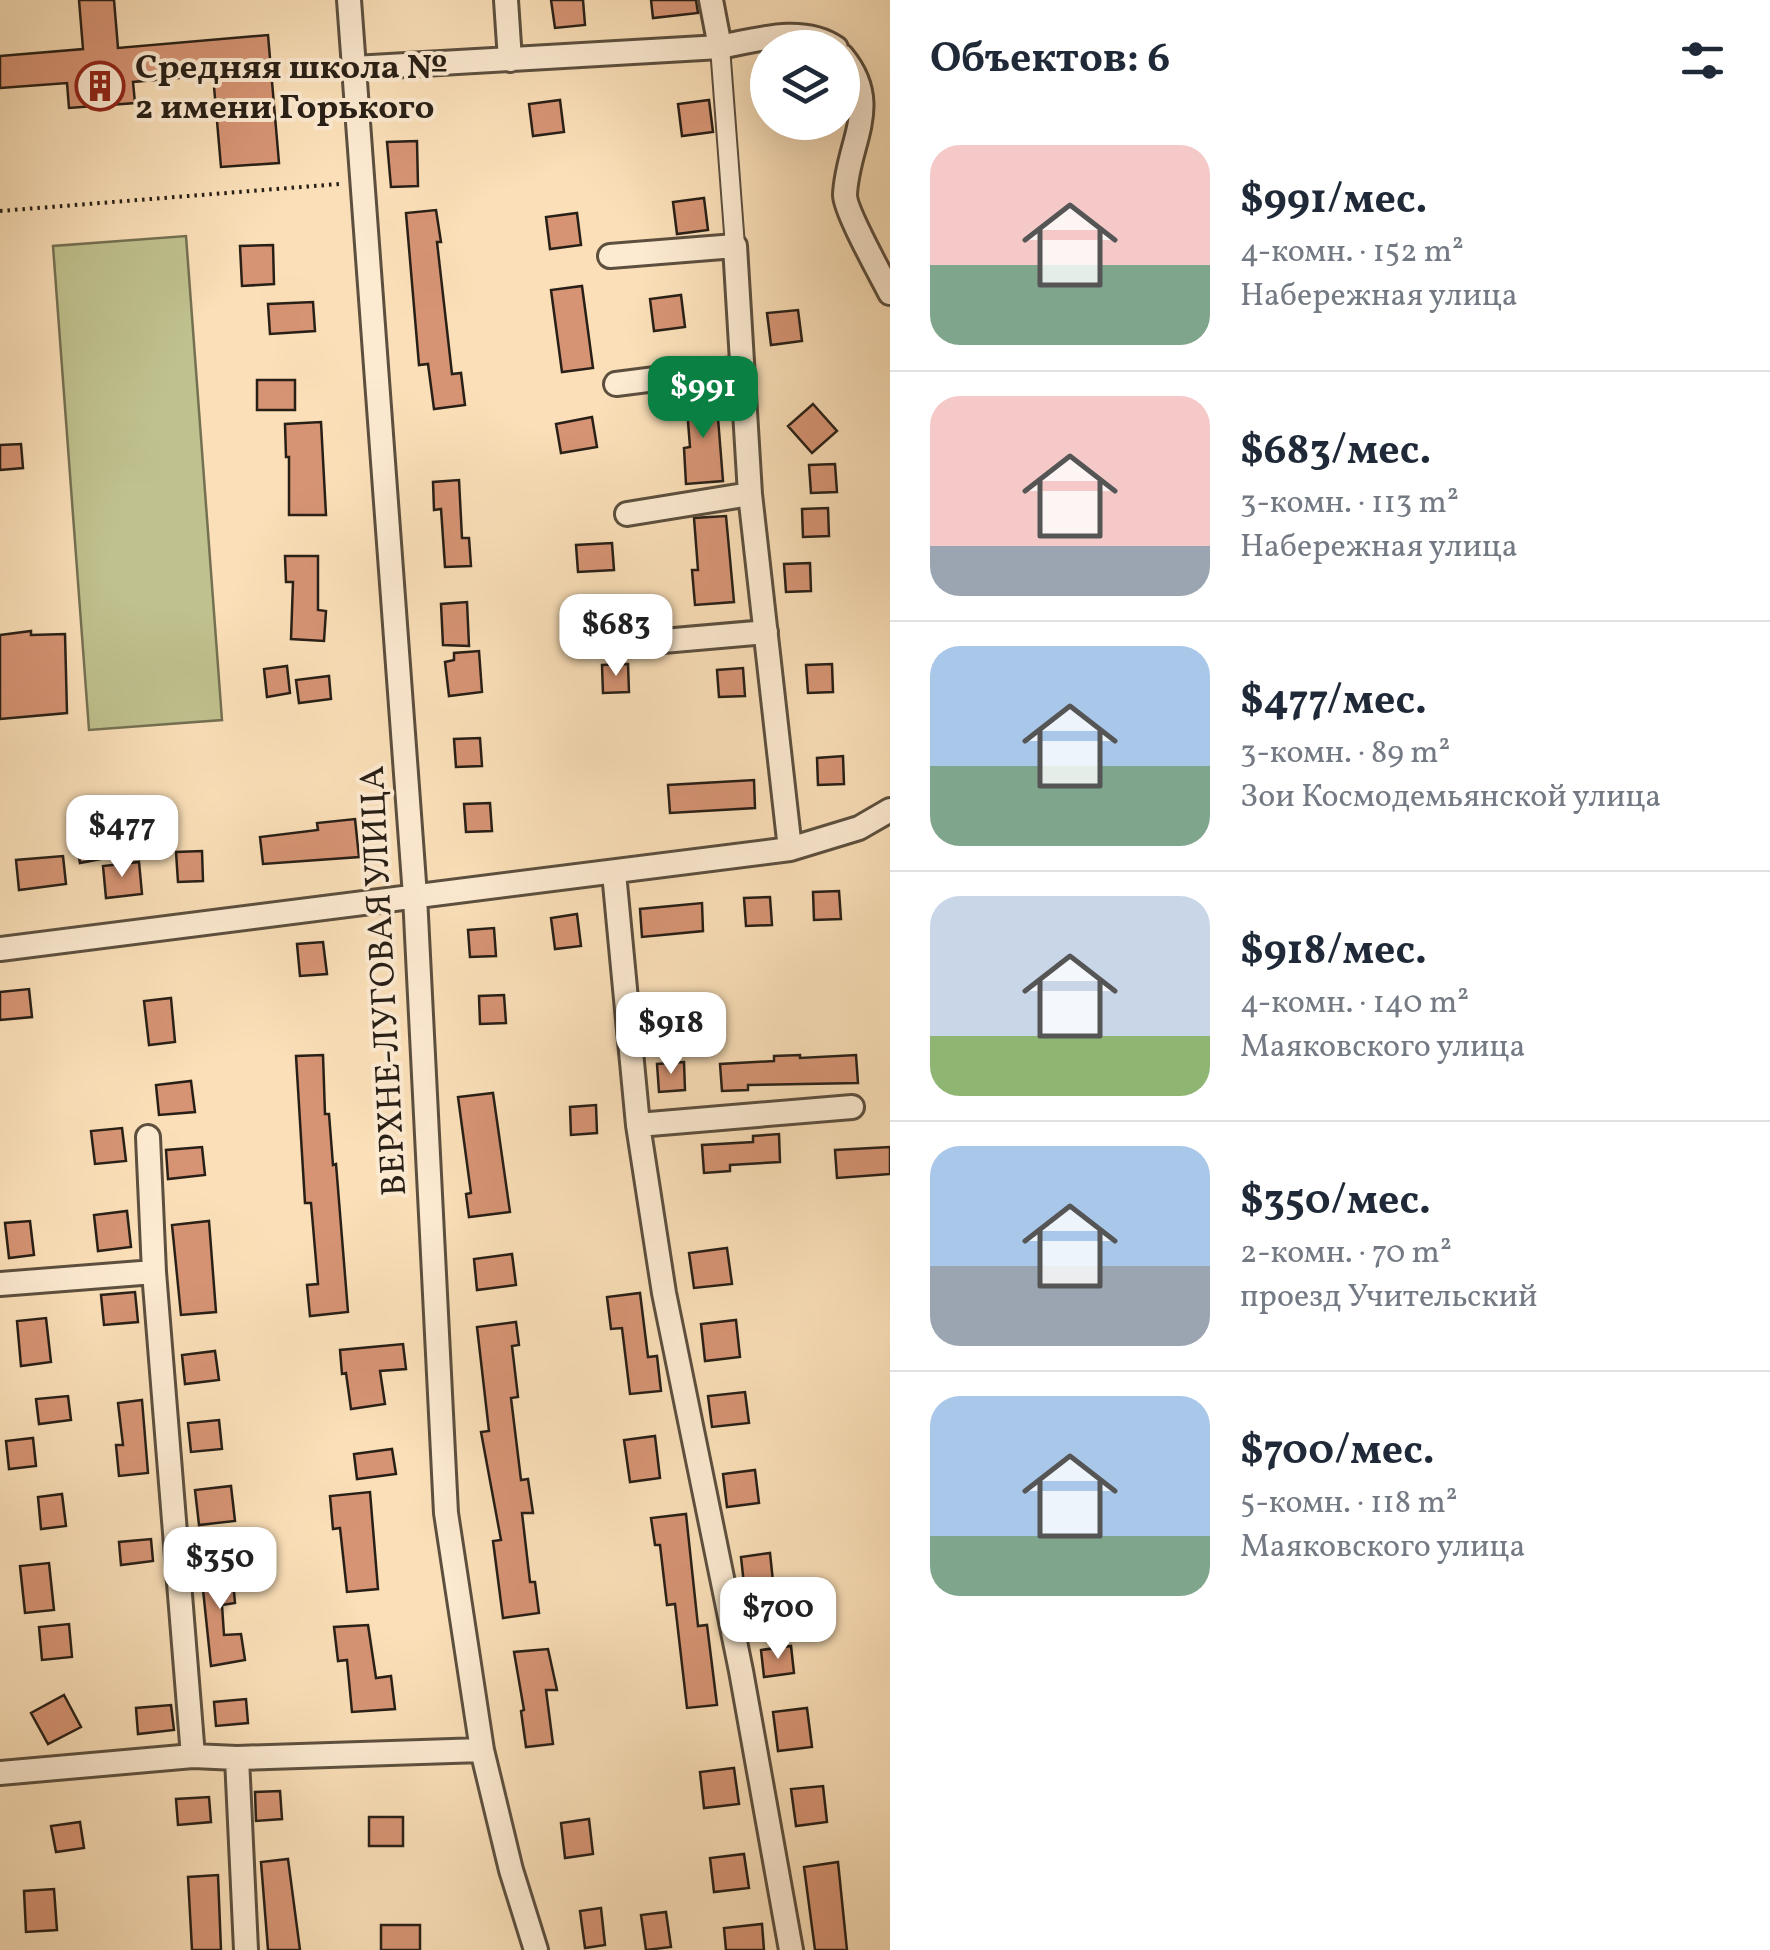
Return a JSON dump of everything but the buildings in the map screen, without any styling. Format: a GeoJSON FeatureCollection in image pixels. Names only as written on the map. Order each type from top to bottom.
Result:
{"type":"FeatureCollection","features":[{"type":"Feature","properties":{"kind":"street","name":"ВЕРХНЕ-ЛУГОВАЯ УЛИЦА"},"geometry":{"type":"LineString","coordinates":[[348,0],[415,896],[446,1514],[482,1750],[511,1870],[536,1950]]}},
{"type":"Feature","properties":{"kind":"street"},"geometry":{"type":"LineString","coordinates":[[506,0],[510,60]]}},
{"type":"Feature","properties":{"kind":"street"},"geometry":{"type":"LineString","coordinates":[[710,0],[720,47],[750,494],[790,849]]}},
{"type":"Feature","properties":{"kind":"street"},"geometry":{"type":"LineString","coordinates":[[354,68],[750,42]]}},
{"type":"Feature","properties":{"kind":"street"},"geometry":{"type":"LineString","coordinates":[[860,89],[860,115]]}},
{"type":"Feature","properties":{"kind":"street"},"geometry":{"type":"LineString","coordinates":[[856,140],[845,199],[890,293]]}},
{"type":"Feature","properties":{"kind":"street"},"geometry":{"type":"LineString","coordinates":[[610,256],[735,246]]}},
{"type":"Feature","properties":{"kind":"street"},"geometry":{"type":"LineString","coordinates":[[616,384],[742,368]]}},
{"type":"Feature","properties":{"kind":"street"},"geometry":{"type":"LineString","coordinates":[[627,514],[750,494]]}},
{"type":"Feature","properties":{"kind":"street"},"geometry":{"type":"LineString","coordinates":[[640,643],[766,632]]}},
{"type":"Feature","properties":{"kind":"street"},"geometry":{"type":"LineString","coordinates":[[0,950],[790,849],[859,828],[890,810]]}},
{"type":"Feature","properties":{"kind":"street"},"geometry":{"type":"LineString","coordinates":[[614,873],[638,1125],[664,1293],[741,1671],[790,1950]]}},
{"type":"Feature","properties":{"kind":"street"},"geometry":{"type":"LineString","coordinates":[[638,1125],[852,1107]]}},
{"type":"Feature","properties":{"kind":"street"},"geometry":{"type":"LineString","coordinates":[[148,1137],[154,1272],[193,1756]]}},
{"type":"Feature","properties":{"kind":"street"},"geometry":{"type":"LineString","coordinates":[[0,1284],[154,1272]]}},
{"type":"Feature","properties":{"kind":"street"},"geometry":{"type":"LineString","coordinates":[[0,1774],[193,1756],[482,1750]]}},
{"type":"Feature","properties":{"kind":"street"},"geometry":{"type":"LineString","coordinates":[[238,1758],[246,1950]]}},
{"type":"Feature","properties":{"kind":"path"},"geometry":{"type":"LineString","coordinates":[[0,212],[364,182]]}},
{"type":"Feature","properties":{"kind":"green space"},"geometry":{"type":"Polygon","coordinates":[[[186,236],[222,720],[89,730],[53,246],[186,236]]]}},
{"type":"Feature","properties":{"kind":"place","name":"Средняя школа № 2 имени Горького"},"geometry":{"type":"Point","coordinates":[100,86]}}]}
